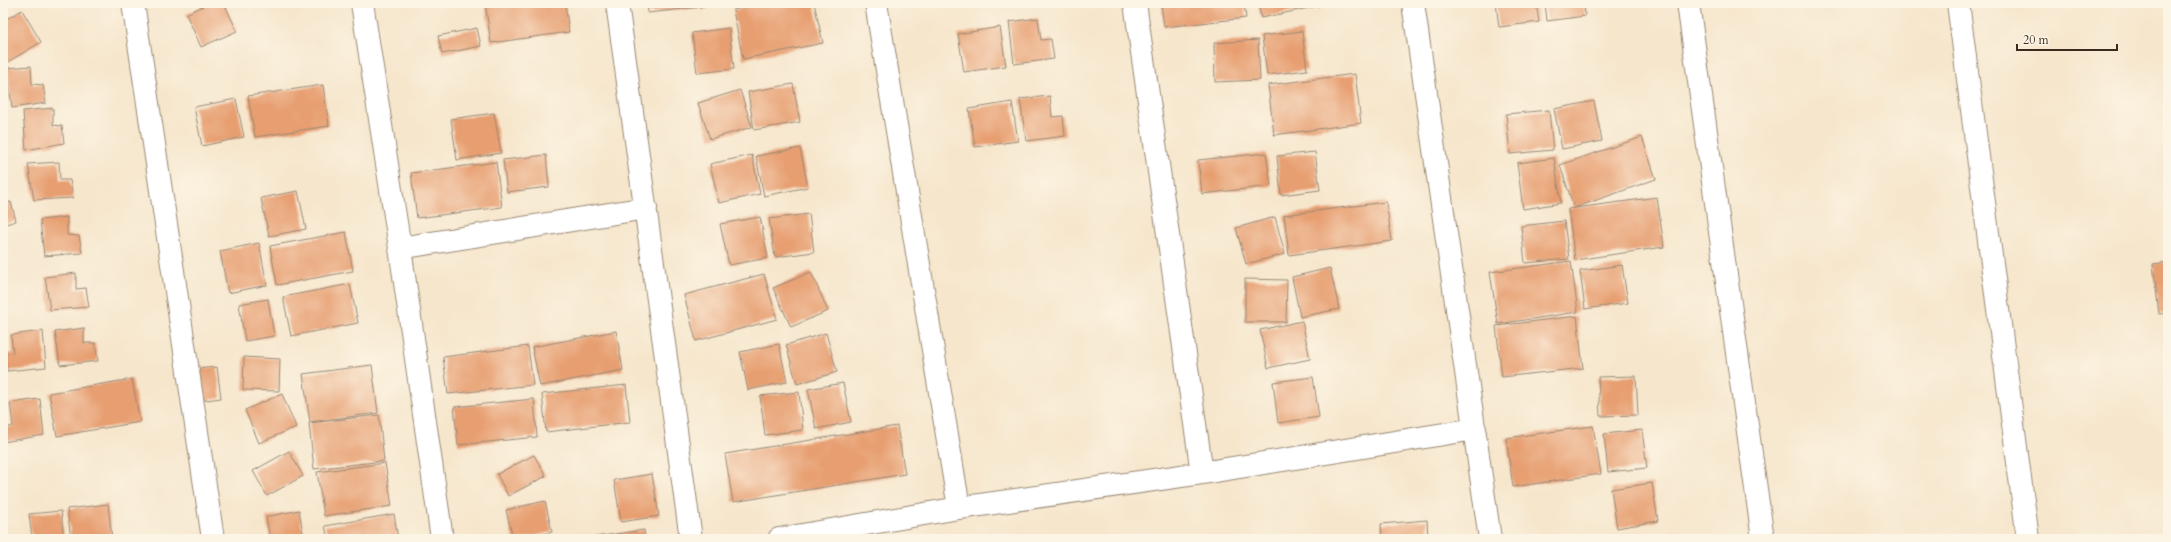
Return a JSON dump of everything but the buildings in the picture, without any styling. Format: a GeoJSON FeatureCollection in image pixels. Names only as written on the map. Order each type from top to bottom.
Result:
{"type":"FeatureCollection","features":[{"type":"Feature","properties":{"kind":"street"},"geometry":{"type":"LineString","coordinates":[[132,3],[213,539]]}},
{"type":"Feature","properties":{"kind":"street"},"geometry":{"type":"LineString","coordinates":[[362,3],[400,248],[442,539]]}},
{"type":"Feature","properties":{"kind":"street"},"geometry":{"type":"LineString","coordinates":[[617,3],[691,539]]}},
{"type":"Feature","properties":{"kind":"street"},"geometry":{"type":"LineString","coordinates":[[876,3],[959,508]]}},
{"type":"Feature","properties":{"kind":"street"},"geometry":{"type":"LineString","coordinates":[[1135,3],[1202,473]]}},
{"type":"Feature","properties":{"kind":"street"},"geometry":{"type":"LineString","coordinates":[[1413,3],[1490,539]]}},
{"type":"Feature","properties":{"kind":"street"},"geometry":{"type":"LineString","coordinates":[[1688,3],[1763,539]]}},
{"type":"Feature","properties":{"kind":"street"},"geometry":{"type":"LineString","coordinates":[[1958,3],[2028,539]]}},
{"type":"Feature","properties":{"kind":"street"},"geometry":{"type":"LineString","coordinates":[[400,248],[646,208]]}},
{"type":"Feature","properties":{"kind":"street"},"geometry":{"type":"LineString","coordinates":[[779,539],[959,508],[1202,473],[1474,429]]}}]}
